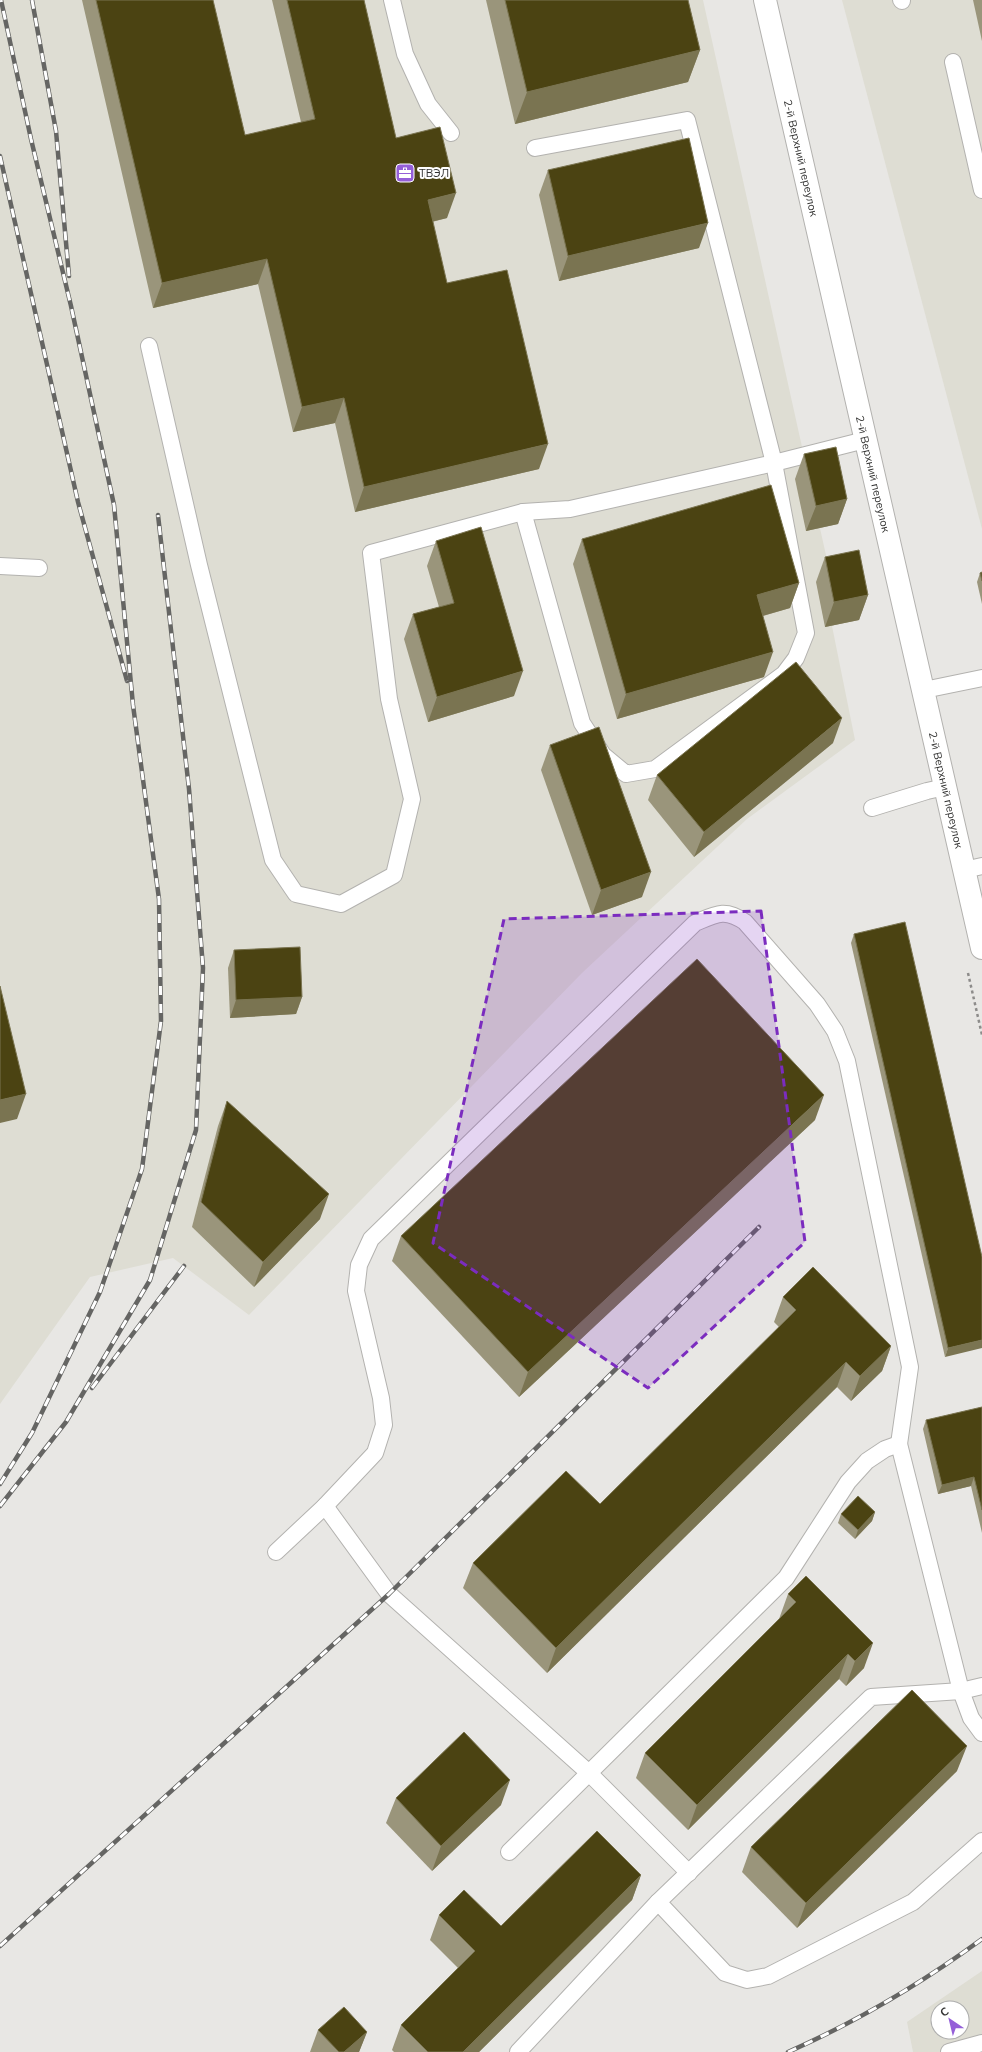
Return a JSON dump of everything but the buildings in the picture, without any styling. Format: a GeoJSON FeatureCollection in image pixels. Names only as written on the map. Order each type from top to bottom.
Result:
{"type":"FeatureCollection","features":[{"type":"Feature","properties":{"kind":"street","name":"2-й Верхний переулок"},"geometry":{"type":"LineString","coordinates":[[765,0],[946,787],[973,868],[982,948]]}},
{"type":"Feature","properties":{"kind":"lane"},"geometry":{"type":"LineString","coordinates":[[392,0],[405,54],[428,104],[451,133]]}},
{"type":"Feature","properties":{"kind":"lane"},"geometry":{"type":"LineString","coordinates":[[953,62],[982,190]]}},
{"type":"Feature","properties":{"kind":"lane"},"geometry":{"type":"LineString","coordinates":[[523,512],[582,723],[603,755],[626,774],[655,769],[784,674],[796,658],[806,633],[774,463],[687,120],[535,148]]}},
{"type":"Feature","properties":{"kind":"lane"},"geometry":{"type":"LineString","coordinates":[[148,346],[199,565],[273,860],[296,894],[341,904],[394,875],[412,799],[389,699],[371,553],[523,512],[570,509],[774,463],[865,440]]}},
{"type":"Feature","properties":{"kind":"lane"},"geometry":{"type":"LineString","coordinates":[[0,566],[39,568]]}},
{"type":"Feature","properties":{"kind":"lane"},"geometry":{"type":"LineString","coordinates":[[924,690],[982,678]]}},
{"type":"Feature","properties":{"kind":"lane"},"geometry":{"type":"LineString","coordinates":[[872,808],[927,791],[946,787]]}},
{"type":"Feature","properties":{"kind":"lane"},"geometry":{"type":"LineString","coordinates":[[276,1552],[325,1506],[375,1453],[384,1425],[381,1398],[356,1291],[359,1265],[371,1239],[695,923],[716,914],[734,914],[745,922],[817,1004],[835,1031],[847,1061],[910,1367],[899,1444],[961,1691],[971,1718],[982,1733]]}},
{"type":"Feature","properties":{"kind":"lane"},"geometry":{"type":"LineString","coordinates":[[509,1852],[786,1578],[848,1482],[867,1461],[885,1449],[899,1444]]}},
{"type":"Feature","properties":{"kind":"lane"},"geometry":{"type":"LineString","coordinates":[[325,1506],[389,1594],[589,1773],[688,1873]]}},
{"type":"Feature","properties":{"kind":"lane"},"geometry":{"type":"LineString","coordinates":[[518,2052],[658,1902],[871,1697],[961,1691],[982,1686]]}},
{"type":"Feature","properties":{"kind":"lane"},"geometry":{"type":"LineString","coordinates":[[658,1902],[725,1973],[747,1980],[768,1976],[914,1902],[982,1841]]}},
{"type":"Feature","properties":{"kind":"lane"},"geometry":{"type":"LineString","coordinates":[[948,2052],[982,2043]]}},
{"type":"Feature","properties":{"kind":"highlighted area"},"geometry":{"type":"Polygon","coordinates":[[[761,911],[805,1242],[648,1388],[433,1243],[504,919],[761,911]]]}},
{"type":"Feature","properties":{"kind":"shaded area"},"geometry":{"type":"Polygon","coordinates":[[[0,0],[703,0],[841,623],[832,626],[855,740],[747,819],[582,973],[249,1315],[173,1258],[90,1277],[0,1404],[0,0]]]}},
{"type":"Feature","properties":{"kind":"shaded area"},"geometry":{"type":"Polygon","coordinates":[[[842,0],[982,0],[982,529],[842,0]]]}},
{"type":"Feature","properties":{"kind":"shaded area"},"geometry":{"type":"Polygon","coordinates":[[[982,1971],[982,2052],[913,2052],[907,2022],[930,2006],[930,2040],[970,2040],[970,2000],[939,2000],[982,1971]]]}},
{"type":"Feature","properties":{"kind":"railway"},"geometry":{"type":"LineString","coordinates":[[0,1484],[32,1433],[100,1292],[142,1169],[161,1021],[159,899],[133,705],[114,505],[71,306],[31,139],[1,0]]}},
{"type":"Feature","properties":{"kind":"railway"},"geometry":{"type":"LineString","coordinates":[[32,0],[56,131],[69,276]]}},
{"type":"Feature","properties":{"kind":"railway"},"geometry":{"type":"LineString","coordinates":[[0,156],[78,502],[127,681]]}},
{"type":"Feature","properties":{"kind":"railway"},"geometry":{"type":"LineString","coordinates":[[0,1506],[66,1422],[150,1280],[196,1130],[203,968],[189,789],[158,515]]}},
{"type":"Feature","properties":{"kind":"railway"},"geometry":{"type":"LineString","coordinates":[[0,1946],[389,1594],[759,1227]]}},
{"type":"Feature","properties":{"kind":"railway"},"geometry":{"type":"LineString","coordinates":[[92,1388],[184,1266]]}},
{"type":"Feature","properties":{"kind":"railway"},"geometry":{"type":"LineString","coordinates":[[788,2052],[839,2028],[888,2001],[936,1971],[982,1939]]}},
{"type":"Feature","properties":{"kind":"place","name":"ТВЭЛ"},"geometry":{"type":"Point","coordinates":[405,173]}}]}
